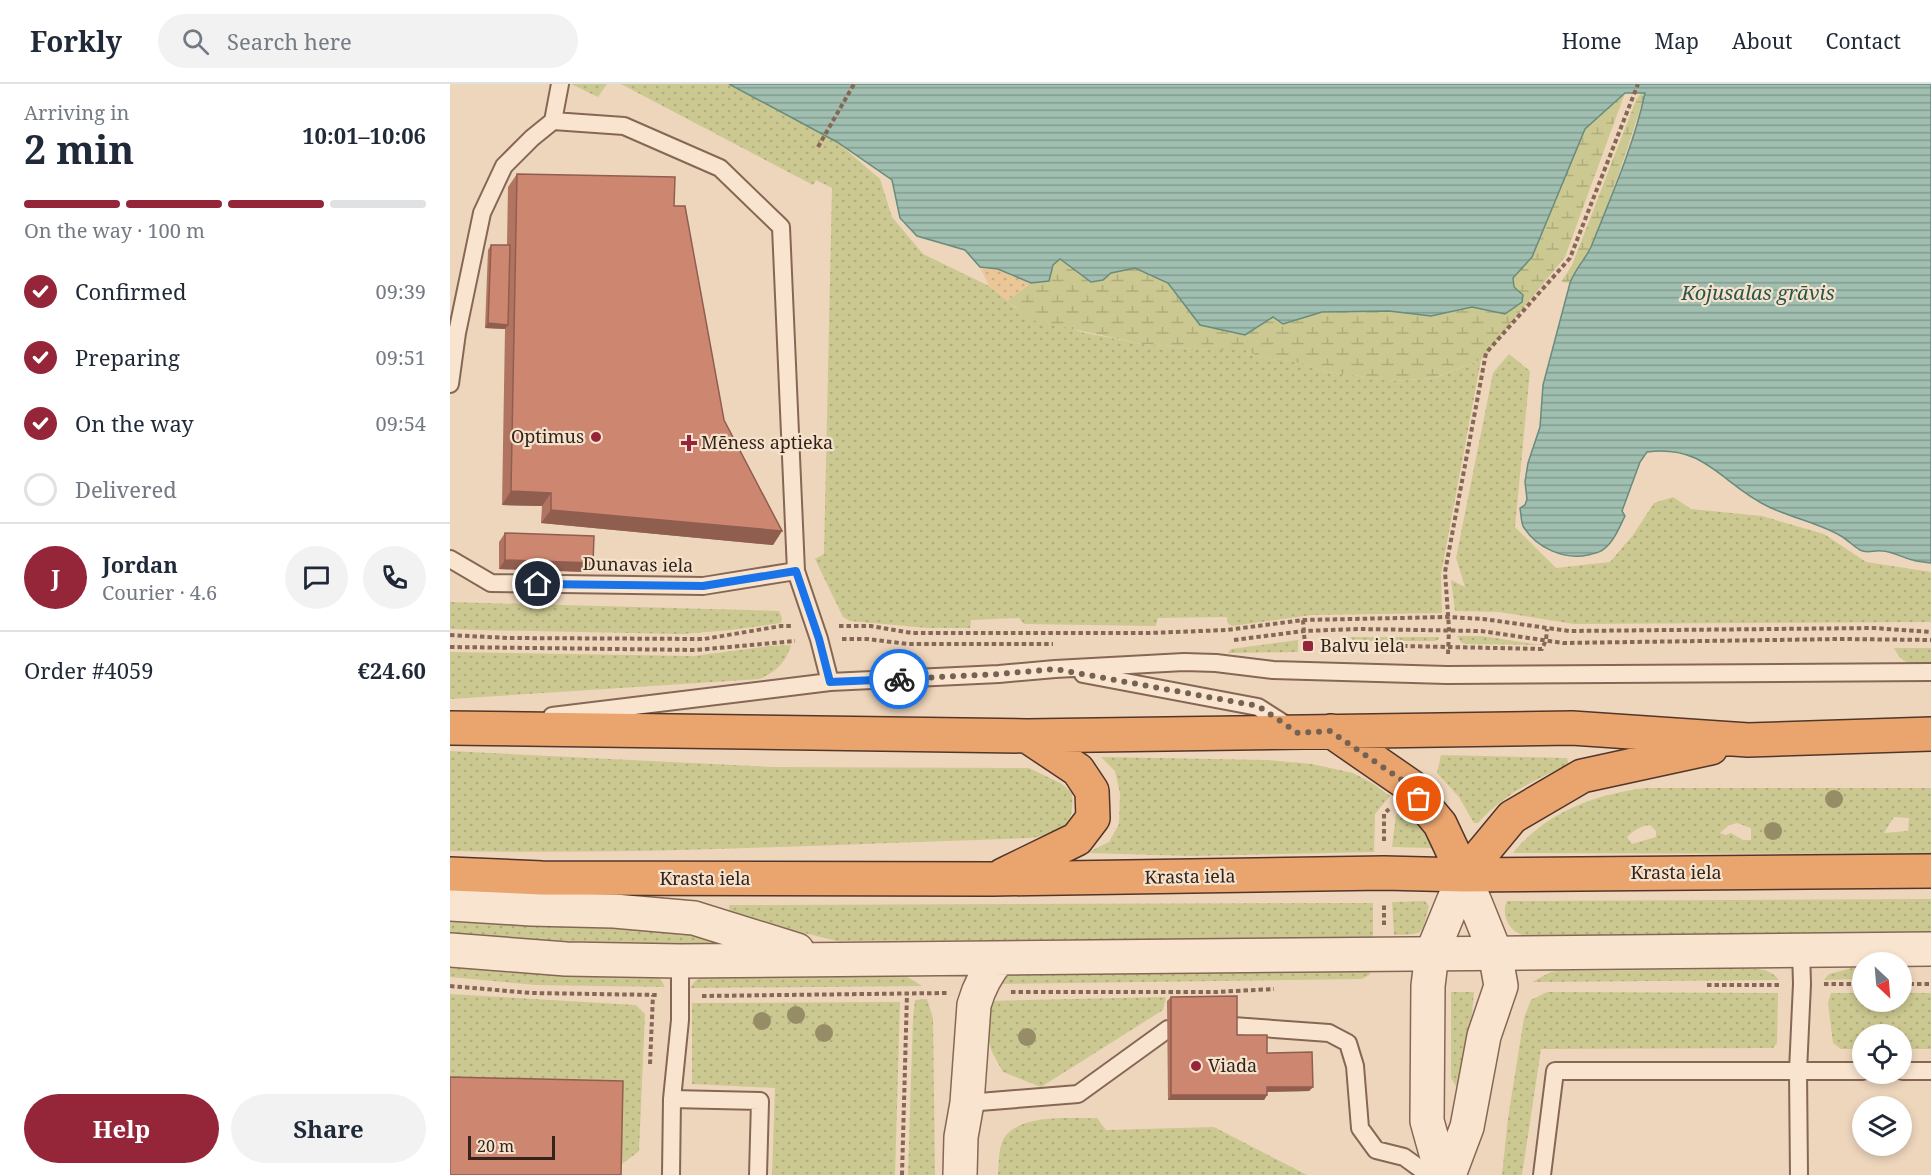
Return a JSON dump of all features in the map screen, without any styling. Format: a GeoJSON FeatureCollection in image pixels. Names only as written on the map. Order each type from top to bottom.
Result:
{"type":"FeatureCollection","features":[{"type":"Feature","properties":{"kind":"highway"},"geometry":{"type":"LineString","coordinates":[[451,728],[1027,736],[1572,728],[1748,740],[1931,734]]}},
{"type":"Feature","properties":{"kind":"highway"},"geometry":{"type":"LineString","coordinates":[[1330,731],[1412,787],[1440,824],[1464,875],[1512,817],[1582,776],[1748,740]]}},
{"type":"Feature","properties":{"kind":"highway"},"geometry":{"type":"LineString","coordinates":[[993,879],[1077,839],[1093,818],[1092,791],[1078,770],[1027,736]]}},
{"type":"Feature","properties":{"kind":"highway","name":"Krasta iela"},"geometry":{"type":"LineString","coordinates":[[450,874],[542,878],[993,879],[1384,873],[1464,875],[1931,871]]}},
{"type":"Feature","properties":{"kind":"street"},"geometry":{"type":"LineString","coordinates":[[1449,1175],[1467,1127],[1484,1036],[1501,987],[1495,952],[1464,875]]}},
{"type":"Feature","properties":{"kind":"street"},"geometry":{"type":"LineString","coordinates":[[1442,1175],[1427,1121],[1428,986],[1432,953],[1464,875]]}},
{"type":"Feature","properties":{"kind":"street"},"geometry":{"type":"LineString","coordinates":[[450,904],[614,911],[694,918],[824,959]]}},
{"type":"Feature","properties":{"kind":"street"},"geometry":{"type":"LineString","coordinates":[[450,950],[566,959],[680,961],[1931,949]]}},
{"type":"Feature","properties":{"kind":"street"},"geometry":{"type":"LineString","coordinates":[[960,1175],[961,1137],[968,1103],[974,1005],[988,970],[999,958]]}},
{"type":"Feature","properties":{"kind":"lane"},"geometry":{"type":"LineString","coordinates":[[450,384],[457,333],[482,213],[504,166],[531,138],[553,121],[560,84]]}},
{"type":"Feature","properties":{"kind":"lane"},"geometry":{"type":"LineString","coordinates":[[553,121],[624,126],[720,168],[781,227],[796,571],[830,682]]}},
{"type":"Feature","properties":{"kind":"lane","name":"Dunavas iela"},"geometry":{"type":"LineString","coordinates":[[450,559],[491,583],[703,586],[796,571]]}},
{"type":"Feature","properties":{"kind":"lane"},"geometry":{"type":"LineString","coordinates":[[451,728],[830,682],[1184,662],[1216,663],[1273,670],[1447,675],[1931,672]]}},
{"type":"Feature","properties":{"kind":"lane"},"geometry":{"type":"LineString","coordinates":[[1055,669],[1258,706],[1298,733]]}},
{"type":"Feature","properties":{"kind":"lane"},"geometry":{"type":"LineString","coordinates":[[1799,1175],[1798,1071],[1802,984],[1801,950]]}},
{"type":"Feature","properties":{"kind":"lane"},"geometry":{"type":"LineString","coordinates":[[671,1175],[672,1099],[680,1020],[680,961]]}},
{"type":"Feature","properties":{"kind":"lane"},"geometry":{"type":"LineString","coordinates":[[968,1103],[1078,1094],[1168,1029],[1233,1026],[1329,1034],[1348,1043],[1355,1066],[1360,1128],[1376,1150],[1404,1157],[1429,1175]]}},
{"type":"Feature","properties":{"kind":"lane"},"geometry":{"type":"LineString","coordinates":[[1542,1175],[1555,1071],[1852,1071]]}},
{"type":"Feature","properties":{"kind":"lane"},"geometry":{"type":"LineString","coordinates":[[1912,1071],[1931,1071]]}},
{"type":"Feature","properties":{"kind":"lane"},"geometry":{"type":"LineString","coordinates":[[672,1099],[760,1101],[758,1175]]}},
{"type":"Feature","properties":{"kind":"path"},"geometry":{"type":"LineString","coordinates":[[818,147],[855,84]]}},
{"type":"Feature","properties":{"kind":"path"},"geometry":{"type":"LineString","coordinates":[[1449,647],[1445,572],[1486,353],[1570,258],[1638,84]]}},
{"type":"Feature","properties":{"kind":"path"},"geometry":{"type":"LineString","coordinates":[[450,635],[507,638],[704,639],[781,626],[872,626],[912,633],[1150,633],[1227,630],[1303,620],[1448,617],[1483,619],[1569,631],[1874,628],[1931,632]]}},
{"type":"Feature","properties":{"kind":"path"},"geometry":{"type":"LineString","coordinates":[[1303,620],[1305,646]]}},
{"type":"Feature","properties":{"kind":"path"},"geometry":{"type":"LineString","coordinates":[[1403,646],[1542,649],[1547,629]]}},
{"type":"Feature","properties":{"kind":"path"},"geometry":{"type":"LineString","coordinates":[[1912,984],[1931,984]]}},
{"type":"Feature","properties":{"kind":"path"},"geometry":{"type":"LineString","coordinates":[[902,1175],[907,994]]}},
{"type":"Feature","properties":{"kind":"green space"},"geometry":{"type":"Polygon","coordinates":[[[571,84],[607,84],[598,97],[571,84]]]}},
{"type":"Feature","properties":{"kind":"green space"},"geometry":{"type":"Polygon","coordinates":[[[621,84],[729,84],[807,125],[837,142],[880,179],[892,217],[923,254],[989,286],[1016,308],[1081,332],[1142,344],[1208,350],[1245,350],[1262,358],[1293,361],[1321,371],[1396,381],[1435,378],[1481,360],[1441,574],[1442,613],[1312,615],[1232,626],[1228,624],[1227,617],[1158,618],[1156,626],[1024,624],[1019,618],[971,620],[970,628],[928,628],[850,621],[843,617],[815,559],[824,554],[832,188],[816,180],[813,185],[621,84]]]}},
{"type":"Feature","properties":{"kind":"green space"},"geometry":{"type":"Polygon","coordinates":[[[1625,93],[1565,257],[1481,360],[1434,378],[1396,381],[1321,371],[1293,361],[1262,358],[1245,350],[1208,350],[1142,344],[1035,321],[1007,301],[1031,283],[1049,281],[1053,265],[1060,259],[1091,282],[1103,280],[1111,273],[1135,268],[1168,283],[1200,325],[1273,317],[1283,324],[1322,312],[1389,311],[1431,316],[1472,307],[1505,314],[1522,302],[1523,295],[1514,287],[1513,278],[1532,257],[1585,129],[1625,93]]]}},
{"type":"Feature","properties":{"kind":"green space"},"geometry":{"type":"Polygon","coordinates":[[[1641,93],[1645,93],[1633,132],[1591,247],[1570,283],[1561,282],[1572,265],[1636,100],[1641,93]]]}},
{"type":"Feature","properties":{"kind":"green space"},"geometry":{"type":"Polygon","coordinates":[[[1509,354],[1530,371],[1515,527],[1556,568],[1610,562],[1633,535],[1654,503],[1673,497],[1691,509],[1762,516],[1824,534],[1866,562],[1931,572],[1931,622],[1574,624],[1499,612],[1455,611],[1451,580],[1465,587],[1456,558],[1493,373],[1509,354]]]}},
{"type":"Feature","properties":{"kind":"green space"},"geometry":{"type":"Polygon","coordinates":[[[450,602],[779,611],[782,618],[781,623],[682,634],[450,629],[450,602]]]}},
{"type":"Feature","properties":{"kind":"green space"},"geometry":{"type":"Polygon","coordinates":[[[1457,636],[1482,636],[1541,645],[1465,644],[1457,636]]]}},
{"type":"Feature","properties":{"kind":"green space"},"geometry":{"type":"Polygon","coordinates":[[[1350,637],[1439,637],[1439,639],[1435,641],[1354,641],[1350,637]]]}},
{"type":"Feature","properties":{"kind":"green space"},"geometry":{"type":"Polygon","coordinates":[[[1298,640],[1298,652],[1228,653],[1231,649],[1298,640]]]}},
{"type":"Feature","properties":{"kind":"green space"},"geometry":{"type":"Polygon","coordinates":[[[791,645],[780,665],[760,679],[450,699],[450,652],[694,656],[791,645]]]}},
{"type":"Feature","properties":{"kind":"green space"},"geometry":{"type":"Polygon","coordinates":[[[1894,648],[1931,648],[1931,664],[1909,663],[1897,654],[1894,648]]]}},
{"type":"Feature","properties":{"kind":"green space"},"geometry":{"type":"Polygon","coordinates":[[[450,751],[772,767],[1029,768],[1062,784],[1072,793],[1072,805],[1071,814],[1064,827],[1050,834],[1030,838],[595,852],[450,851],[450,751]]]}},
{"type":"Feature","properties":{"kind":"green space"},"geometry":{"type":"Polygon","coordinates":[[[1441,755],[1567,758],[1569,765],[1520,789],[1498,804],[1478,823],[1474,823],[1459,797],[1437,773],[1441,755]]]}},
{"type":"Feature","properties":{"kind":"green space"},"geometry":{"type":"Polygon","coordinates":[[[1101,757],[1266,760],[1312,764],[1353,773],[1390,796],[1375,814],[1374,852],[1191,856],[1087,853],[1109,842],[1119,824],[1120,793],[1115,771],[1101,757]]]}},
{"type":"Feature","properties":{"kind":"green space"},"geometry":{"type":"Polygon","coordinates":[[[1646,788],[1931,788],[1931,854],[1513,853],[1541,826],[1556,816],[1591,800],[1646,788]],[[1894,817],[1884,833],[1908,831],[1909,818],[1894,817]],[[1737,823],[1729,825],[1720,833],[1726,835],[1731,833],[1743,840],[1751,840],[1751,828],[1737,823]],[[1650,825],[1632,832],[1627,837],[1632,844],[1656,837],[1656,831],[1650,825]]]}},
{"type":"Feature","properties":{"kind":"green space"},"geometry":{"type":"Polygon","coordinates":[[[1405,805],[1428,829],[1431,848],[1392,847],[1396,815],[1405,805]]]}},
{"type":"Feature","properties":{"kind":"green space"},"geometry":{"type":"Polygon","coordinates":[[[1931,899],[1931,934],[1527,936],[1521,935],[1512,928],[1505,913],[1507,901],[1931,899]]]}},
{"type":"Feature","properties":{"kind":"green space"},"geometry":{"type":"Polygon","coordinates":[[[1425,901],[1429,906],[1423,928],[1417,933],[1394,935],[1392,902],[1425,901]]]}},
{"type":"Feature","properties":{"kind":"green space"},"geometry":{"type":"Polygon","coordinates":[[[1373,903],[1373,938],[837,941],[730,915],[729,905],[1373,903]]]}},
{"type":"Feature","properties":{"kind":"green space"},"geometry":{"type":"Polygon","coordinates":[[[450,913],[671,924],[728,943],[596,944],[450,933],[450,913]]]}},
{"type":"Feature","properties":{"kind":"green space"},"geometry":{"type":"Polygon","coordinates":[[[450,966],[514,973],[658,975],[665,987],[536,985],[450,977],[450,966]]]}},
{"type":"Feature","properties":{"kind":"green space"},"geometry":{"type":"Polygon","coordinates":[[[1373,968],[1369,975],[1362,979],[996,984],[1012,974],[1373,968]]]}},
{"type":"Feature","properties":{"kind":"green space"},"geometry":{"type":"Polygon","coordinates":[[[1852,968],[1852,979],[1824,980],[1829,974],[1852,968]]]}},
{"type":"Feature","properties":{"kind":"green space"},"geometry":{"type":"Polygon","coordinates":[[[1760,969],[1768,971],[1779,980],[1532,982],[1551,972],[1558,971],[1760,969]]]}},
{"type":"Feature","properties":{"kind":"green space"},"geometry":{"type":"Polygon","coordinates":[[[901,973],[922,986],[690,988],[696,980],[708,976],[901,973]]]}},
{"type":"Feature","properties":{"kind":"green space"},"geometry":{"type":"Polygon","coordinates":[[[1451,992],[1474,992],[1466,1077],[1456,1086],[1451,1078],[1451,992]]]}},
{"type":"Feature","properties":{"kind":"green space"},"geometry":{"type":"Polygon","coordinates":[[[1547,992],[1778,993],[1777,1043],[1773,1048],[1541,1049],[1522,1175],[1502,1175],[1508,1118],[1524,1018],[1531,1000],[1547,992]]]}},
{"type":"Feature","properties":{"kind":"green space"},"geometry":{"type":"Polygon","coordinates":[[[1831,993],[1852,993],[1852,1012],[1912,1012],[1912,993],[1931,993],[1931,1049],[1912,1049],[1912,1024],[1852,1024],[1852,1049],[1841,1049],[1833,1043],[1828,1003],[1831,993]]]}},
{"type":"Feature","properties":{"kind":"green space"},"geometry":{"type":"Polygon","coordinates":[[[450,994],[636,1005],[645,1014],[639,1151],[618,1167],[450,1082],[450,994]]]}},
{"type":"Feature","properties":{"kind":"green space"},"geometry":{"type":"Polygon","coordinates":[[[1166,997],[1163,1010],[1041,1087],[1003,1072],[992,1052],[987,1034],[987,1001],[1166,997]]]}},
{"type":"Feature","properties":{"kind":"green space"},"geometry":{"type":"Polygon","coordinates":[[[927,999],[933,1018],[935,1175],[908,1175],[913,1018],[915,1000],[927,999]]]}},
{"type":"Feature","properties":{"kind":"green space"},"geometry":{"type":"Polygon","coordinates":[[[900,1002],[895,1175],[772,1175],[775,1088],[692,1084],[692,1003],[900,1002]]]}},
{"type":"Feature","properties":{"kind":"green space"},"geometry":{"type":"Polygon","coordinates":[[[1097,1118],[1106,1130],[1214,1127],[1307,1175],[998,1175],[999,1156],[1004,1138],[1022,1124],[1047,1119],[1097,1118]]]}},
{"type":"Feature","properties":{"kind":"sand"},"geometry":{"type":"Polygon","coordinates":[[[980,267],[998,269],[1031,283],[1007,301],[989,286],[980,267]]]}},
{"type":"Feature","properties":{"kind":"water","name":"Kojusalas grāvis"},"geometry":{"type":"Polygon","coordinates":[[[729,84],[1931,84],[1931,563],[1915,561],[1886,551],[1863,551],[1833,531],[1769,507],[1699,460],[1667,451],[1647,452],[1640,462],[1622,511],[1625,516],[1612,540],[1600,552],[1570,556],[1551,551],[1535,541],[1523,526],[1520,508],[1525,505],[1527,499],[1525,482],[1528,463],[1540,427],[1543,385],[1570,283],[1591,247],[1614,190],[1635,132],[1645,93],[1625,93],[1585,129],[1532,257],[1513,278],[1514,287],[1523,295],[1522,302],[1505,314],[1472,307],[1431,316],[1389,311],[1322,312],[1283,324],[1273,317],[1245,335],[1200,325],[1168,283],[1135,268],[1111,273],[1103,280],[1091,282],[1060,259],[1053,265],[1049,281],[1031,283],[998,269],[980,267],[965,250],[917,236],[900,218],[892,180],[837,142],[729,84]]]}},
{"type":"Feature","properties":{"kind":"building"},"geometry":{"type":"Polygon","coordinates":[[[517,174],[675,177],[674,206],[685,206],[724,420],[782,531],[551,510],[551,493],[511,491],[517,174]]]}},
{"type":"Feature","properties":{"kind":"building"},"geometry":{"type":"Polygon","coordinates":[[[491,245],[510,245],[508,325],[488,323],[491,245]]]}},
{"type":"Feature","properties":{"kind":"building"},"geometry":{"type":"Polygon","coordinates":[[[505,533],[594,536],[593,563],[505,560],[505,533]]]}},
{"type":"Feature","properties":{"kind":"building"},"geometry":{"type":"Polygon","coordinates":[[[1237,996],[1237,1035],[1267,1035],[1267,1053],[1312,1052],[1313,1087],[1267,1087],[1267,1095],[1171,1095],[1171,997],[1237,996]]]}},
{"type":"Feature","properties":{"kind":"building"},"geometry":{"type":"Polygon","coordinates":[[[450,1077],[623,1081],[621,1175],[450,1175],[450,1077]]]}},
{"type":"Feature","properties":{"kind":"way so far"},"geometry":{"type":"LineString","coordinates":[[899,679],[1055,669],[1258,706],[1298,733],[1330,731],[1412,787],[1419,799]]}},
{"type":"Feature","properties":{"kind":"place","name":"Optimus"},"geometry":{"type":"Point","coordinates":[596,437]}},
{"type":"Feature","properties":{"kind":"place","name":"Mēness aptieka"},"geometry":{"type":"Point","coordinates":[689,443]}},
{"type":"Feature","properties":{"kind":"place","name":"Balvu iela"},"geometry":{"type":"Point","coordinates":[1308,646]}},
{"type":"Feature","properties":{"kind":"place","name":"Viada"},"geometry":{"type":"Point","coordinates":[1196,1066]}},
{"type":"Feature","properties":{"kind":"route"},"geometry":{"type":"LineString","coordinates":[[538,584],[703,586],[796,571],[819,639],[830,682],[899,679]]}}]}
